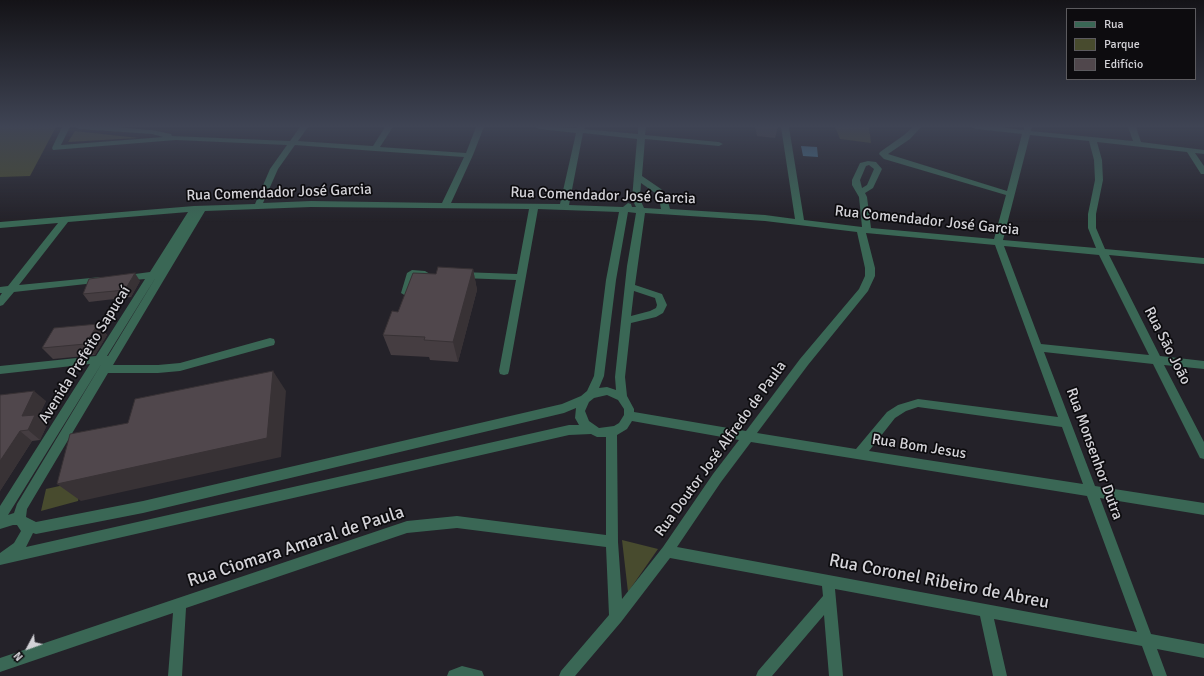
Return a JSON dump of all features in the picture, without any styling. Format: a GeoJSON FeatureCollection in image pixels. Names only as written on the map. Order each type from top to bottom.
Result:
{"type":"FeatureCollection","features":[{"type":"Feature","properties":{"kind":"street"},"geometry":{"type":"LineString","coordinates":[[258,206],[274,169],[282,159]]}},
{"type":"Feature","properties":{"kind":"street"},"geometry":{"type":"LineString","coordinates":[[445,206],[467,159]]}},
{"type":"Feature","properties":{"kind":"street"},"geometry":{"type":"LineString","coordinates":[[564,207],[575,159]]}},
{"type":"Feature","properties":{"kind":"street"},"geometry":{"type":"LineString","coordinates":[[636,199],[624,210],[611,280],[599,376],[580,411],[581,418],[591,429],[597,432],[611,432],[623,426],[629,416],[629,409],[622,397],[620,377],[641,210],[636,199],[640,159]]}},
{"type":"Feature","properties":{"kind":"street"},"geometry":{"type":"LineString","coordinates":[[790,159],[800,222]]}},
{"type":"Feature","properties":{"kind":"street"},"geometry":{"type":"LineString","coordinates":[[892,159],[1010,194]]}},
{"type":"Feature","properties":{"kind":"street"},"geometry":{"type":"LineString","coordinates":[[998,242],[1019,159]]}},
{"type":"Feature","properties":{"kind":"street","name":"Rua São João"},"geometry":{"type":"LineString","coordinates":[[1098,159],[1098,180],[1092,214],[1092,228],[1102,252],[1204,454]]}},
{"type":"Feature","properties":{"kind":"street"},"geometry":{"type":"LineString","coordinates":[[1194,159],[1203,175]]}},
{"type":"Feature","properties":{"kind":"street"},"geometry":{"type":"LineString","coordinates":[[638,177],[658,191],[663,198],[666,212]]}},
{"type":"Feature","properties":{"kind":"street","name":"Rua Doutor José Alfredo de Paula"},"geometry":{"type":"LineString","coordinates":[[566,676],[616,617],[667,551],[717,478],[804,362],[863,291],[870,276],[870,268],[864,230],[864,197],[860,192]]}},
{"type":"Feature","properties":{"kind":"street","name":"Rua Comendador José Garcia"},"geometry":{"type":"LineString","coordinates":[[0,225],[199,209],[311,204],[564,207],[641,210],[800,222],[864,230],[1204,261]]}},
{"type":"Feature","properties":{"kind":"street"},"geometry":{"type":"LineString","coordinates":[[504,371],[534,207]]}},
{"type":"Feature","properties":{"kind":"street","name":"Avenida Prefeito Sapucaí"},"geometry":{"type":"LineString","coordinates":[[0,517],[100,359],[139,305],[199,209]]}},
{"type":"Feature","properties":{"kind":"street"},"geometry":{"type":"LineString","coordinates":[[0,303],[65,220]]}},
{"type":"Feature","properties":{"kind":"street","name":"Rua Monsenhor Dutra"},"geometry":{"type":"LineString","coordinates":[[998,242],[1160,676]]}},
{"type":"Feature","properties":{"kind":"street"},"geometry":{"type":"LineString","coordinates":[[404,300],[412,273],[436,274]]}},
{"type":"Feature","properties":{"kind":"street"},"geometry":{"type":"LineString","coordinates":[[0,290],[158,274]]}},
{"type":"Feature","properties":{"kind":"street"},"geometry":{"type":"LineString","coordinates":[[451,275],[522,277]]}},
{"type":"Feature","properties":{"kind":"street"},"geometry":{"type":"LineString","coordinates":[[626,321],[653,314],[660,310],[662,305],[658,296],[645,291],[630,288]]}},
{"type":"Feature","properties":{"kind":"street","name":"Avenida Prefeito Sapucaí"},"geometry":{"type":"LineString","coordinates":[[0,559],[9,555],[24,539],[27,531],[23,522],[21,508],[112,358],[139,305]]}},
{"type":"Feature","properties":{"kind":"street"},"geometry":{"type":"LineString","coordinates":[[105,369],[158,369],[180,367],[270,342]]}},
{"type":"Feature","properties":{"kind":"street"},"geometry":{"type":"LineString","coordinates":[[1037,347],[1204,364]]}},
{"type":"Feature","properties":{"kind":"street"},"geometry":{"type":"LineString","coordinates":[[0,370],[112,358]]}},
{"type":"Feature","properties":{"kind":"street"},"geometry":{"type":"LineString","coordinates":[[0,523],[13,519],[36,528],[151,505],[564,408],[588,397],[607,391],[622,397]]}},
{"type":"Feature","properties":{"kind":"street"},"geometry":{"type":"LineString","coordinates":[[859,454],[891,415],[902,408],[918,403],[1065,423]]}},
{"type":"Feature","properties":{"kind":"street","name":"Rua Bom Jesus"},"geometry":{"type":"LineString","coordinates":[[629,416],[749,437],[1204,509]]}},
{"type":"Feature","properties":{"kind":"street"},"geometry":{"type":"LineString","coordinates":[[0,559],[569,430],[591,429]]}},
{"type":"Feature","properties":{"kind":"street"},"geometry":{"type":"LineString","coordinates":[[54,432],[66,433]]}},
{"type":"Feature","properties":{"kind":"street"},"geometry":{"type":"LineString","coordinates":[[611,432],[612,542],[616,617]]}},
{"type":"Feature","properties":{"kind":"street","name":"Rua Ciomara Amaral de Paula"},"geometry":{"type":"LineString","coordinates":[[0,665],[407,527],[457,522],[612,542]]}},
{"type":"Feature","properties":{"kind":"street","name":"Rua Coronel Ribeiro de Abreu"},"geometry":{"type":"LineString","coordinates":[[667,551],[1204,652]]}},
{"type":"Feature","properties":{"kind":"street"},"geometry":{"type":"LineString","coordinates":[[828,581],[836,676]]}},
{"type":"Feature","properties":{"kind":"street"},"geometry":{"type":"LineString","coordinates":[[763,676],[830,598]]}},
{"type":"Feature","properties":{"kind":"street"},"geometry":{"type":"LineString","coordinates":[[175,676],[180,604]]}},
{"type":"Feature","properties":{"kind":"street"},"geometry":{"type":"LineString","coordinates":[[985,610],[1000,676]]}},
{"type":"Feature","properties":{"kind":"street"},"geometry":{"type":"LineString","coordinates":[[454,676],[462,673],[476,676]]}},
{"type":"Feature","properties":{"kind":"green space"},"geometry":{"type":"Polygon","coordinates":[[[0,159],[39,159],[30,176],[0,177],[0,159]]]}},
{"type":"Feature","properties":{"kind":"green space"},"geometry":{"type":"Polygon","coordinates":[[[82,481],[78,501],[41,511],[46,489],[82,481]]]}},
{"type":"Feature","properties":{"kind":"green space"},"geometry":{"type":"Polygon","coordinates":[[[622,540],[658,549],[628,592],[622,540]]]}},
{"type":"Feature","properties":{"kind":"building"},"geometry":{"type":"Polygon","coordinates":[[[438,267],[473,269],[453,342],[424,340],[425,337],[383,335],[392,311],[398,312],[413,273],[436,274],[438,267]]]}},
{"type":"Feature","properties":{"kind":"building"},"geometry":{"type":"Polygon","coordinates":[[[135,273],[125,290],[83,294],[89,279],[135,273]]]}},
{"type":"Feature","properties":{"kind":"building"},"geometry":{"type":"Polygon","coordinates":[[[98,324],[85,344],[42,348],[54,328],[98,324]]]}},
{"type":"Feature","properties":{"kind":"building"},"geometry":{"type":"Polygon","coordinates":[[[273,371],[267,438],[57,484],[70,434],[128,423],[135,399],[273,371]]]}},
{"type":"Feature","properties":{"kind":"building"},"geometry":{"type":"Polygon","coordinates":[[[34,391],[22,416],[35,415],[28,430],[20,431],[0,461],[0,395],[34,391]]]}}]}
